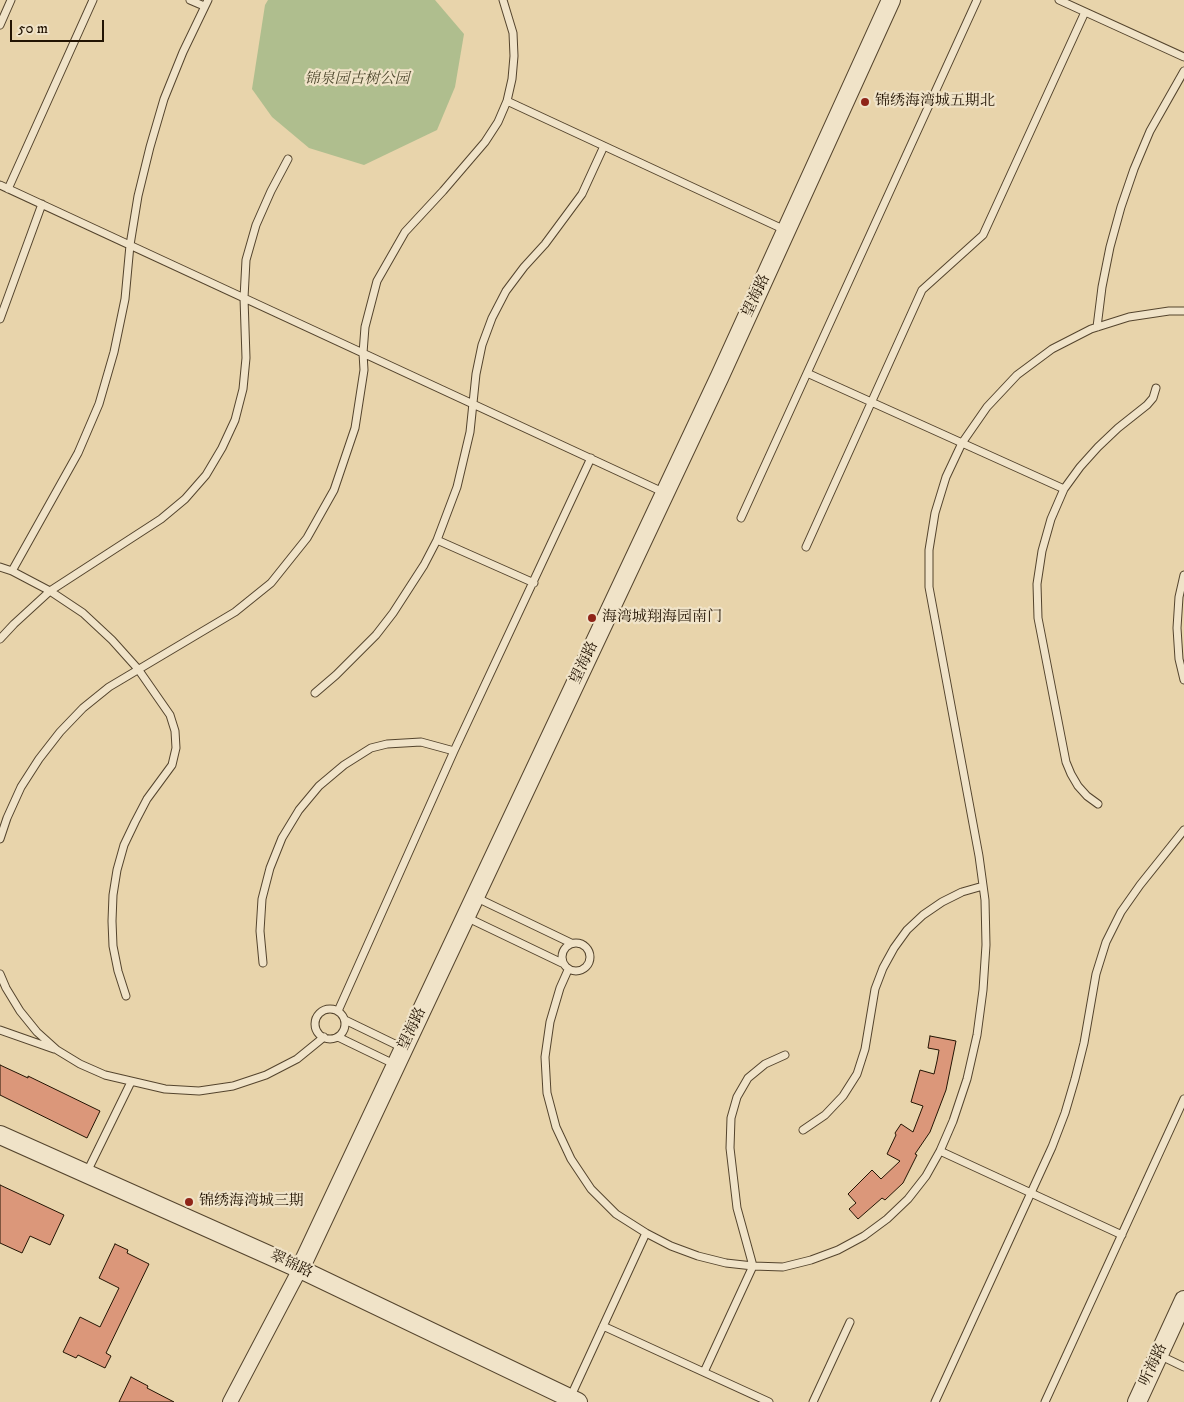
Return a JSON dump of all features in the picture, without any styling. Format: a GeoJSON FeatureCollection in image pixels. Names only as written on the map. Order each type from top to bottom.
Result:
{"type":"FeatureCollection","features":[{"type":"Feature","properties":{"kind":"street","name":"望海路"},"geometry":{"type":"LineString","coordinates":[[300,1269],[665,493],[892,0]]}},
{"type":"Feature","properties":{"kind":"street","name":"翠锦路"},"geometry":{"type":"LineString","coordinates":[[0,1135],[300,1269],[574,1400]]}},
{"type":"Feature","properties":{"kind":"street"},"geometry":{"type":"LineString","coordinates":[[230,1402],[300,1269]]}},
{"type":"Feature","properties":{"kind":"street","name":"听海路"},"geometry":{"type":"LineString","coordinates":[[1138,1402],[1184,1300]]}},
{"type":"Feature","properties":{"kind":"lane"},"geometry":{"type":"LineString","coordinates":[[0,16],[10,0]]}},
{"type":"Feature","properties":{"kind":"lane"},"geometry":{"type":"LineString","coordinates":[[0,25],[10,0]]}},
{"type":"Feature","properties":{"kind":"lane"},"geometry":{"type":"LineString","coordinates":[[8,189],[93,0]]}},
{"type":"Feature","properties":{"kind":"lane"},"geometry":{"type":"LineString","coordinates":[[12,571],[78,453],[99,404],[114,352],[125,299],[130,246],[138,196],[152,139],[176,68],[206,3],[190,0]]}},
{"type":"Feature","properties":{"kind":"lane"},"geometry":{"type":"LineString","coordinates":[[0,839],[7,818],[22,787],[39,759],[60,732],[83,708],[109,687],[234,612],[271,582],[307,538],[334,490],[356,428],[364,370],[365,327],[377,281],[405,232],[485,142],[498,122],[507,101],[512,79],[514,56],[513,32],[503,0]]}},
{"type":"Feature","properties":{"kind":"lane"},"geometry":{"type":"LineString","coordinates":[[741,518],[977,0]]}},
{"type":"Feature","properties":{"kind":"lane"},"geometry":{"type":"LineString","coordinates":[[1059,0],[1184,57]]}},
{"type":"Feature","properties":{"kind":"lane"},"geometry":{"type":"LineString","coordinates":[[806,547],[922,290],[983,235],[1085,12]]}},
{"type":"Feature","properties":{"kind":"lane"},"geometry":{"type":"LineString","coordinates":[[1097,327],[1104,279],[1121,207],[1150,131],[1184,71]]}},
{"type":"Feature","properties":{"kind":"lane"},"geometry":{"type":"LineString","coordinates":[[507,101],[786,231]]}},
{"type":"Feature","properties":{"kind":"lane"},"geometry":{"type":"LineString","coordinates":[[314,693],[336,675],[376,635],[409,590],[437,540],[448,514],[459,478],[470,432],[476,374],[492,318],[506,292],[524,267],[545,244],[582,194],[604,146]]}},
{"type":"Feature","properties":{"kind":"lane"},"geometry":{"type":"LineString","coordinates":[[0,639],[50,591],[162,519],[185,499],[206,475],[222,448],[235,420],[243,389],[246,358],[244,298],[246,260],[256,225],[288,159]]}},
{"type":"Feature","properties":{"kind":"lane"},"geometry":{"type":"LineString","coordinates":[[0,185],[665,493]]}},
{"type":"Feature","properties":{"kind":"lane"},"geometry":{"type":"LineString","coordinates":[[0,318],[42,204]]}},
{"type":"Feature","properties":{"kind":"lane"},"geometry":{"type":"LineString","coordinates":[[568,970],[560,988],[550,1022],[545,1057],[548,1093],[556,1127],[571,1160],[591,1188],[616,1214],[671,1246],[698,1256],[726,1263],[783,1267],[811,1260],[838,1250],[864,1236],[887,1219],[908,1199],[926,1176],[940,1151],[953,1121],[977,1035],[986,945],[980,856],[929,587],[929,550],[935,513],[946,477],[962,443],[987,407],[1017,375],[1052,349],[1097,327],[1129,317],[1169,311],[1184,311]]}},
{"type":"Feature","properties":{"kind":"lane"},"geometry":{"type":"LineString","coordinates":[[807,373],[1064,489]]}},
{"type":"Feature","properties":{"kind":"lane"},"geometry":{"type":"LineString","coordinates":[[1098,804],[1078,786],[1066,762],[1038,618],[1038,584],[1042,552],[1051,520],[1064,489],[1098,447],[1118,428],[1147,406],[1153,398],[1156,388]]}},
{"type":"Feature","properties":{"kind":"lane"},"geometry":{"type":"LineString","coordinates":[[338,1011],[454,751],[591,458]]}},
{"type":"Feature","properties":{"kind":"lane"},"geometry":{"type":"LineString","coordinates":[[437,540],[534,583]]}},
{"type":"Feature","properties":{"kind":"lane"},"geometry":{"type":"LineString","coordinates":[[0,567],[12,571],[50,591],[82,614],[112,640],[138,669],[170,715],[175,731],[176,748],[172,765],[134,822],[124,845],[117,870],[113,895],[113,938],[118,971],[126,996]]}},
{"type":"Feature","properties":{"kind":"lane"},"geometry":{"type":"LineString","coordinates":[[1184,575],[1179,598],[1177,628],[1179,658],[1184,680]]}},
{"type":"Feature","properties":{"kind":"lane"},"geometry":{"type":"LineString","coordinates":[[263,963],[260,931],[262,899],[270,868],[282,838],[298,810],[319,786],[344,765],[371,748],[387,744],[421,742],[454,751]]}},
{"type":"Feature","properties":{"kind":"lane"},"geometry":{"type":"LineString","coordinates":[[935,1402],[1052,1147],[1075,1079],[1084,1043],[1096,974],[1106,942],[1121,912],[1184,830]]}},
{"type":"Feature","properties":{"kind":"lane"},"geometry":{"type":"LineString","coordinates":[[803,1130],[825,1115],[843,1096],[857,1074],[865,1049],[875,989],[883,968],[907,930],[923,915],[942,902],[983,886]]}},
{"type":"Feature","properties":{"kind":"lane"},"geometry":{"type":"LineString","coordinates":[[466,917],[562,963],[568,970],[578,972],[582,970],[590,959],[585,946],[571,943],[475,898]]}},
{"type":"Feature","properties":{"kind":"lane"},"geometry":{"type":"LineString","coordinates":[[562,963],[562,953],[571,943]]}},
{"type":"Feature","properties":{"kind":"lane"},"geometry":{"type":"LineString","coordinates":[[0,974],[20,1011],[37,1032],[57,1050],[80,1064],[105,1075],[165,1089],[199,1091],[233,1086],[266,1075],[289,1063],[324,1037]]}},
{"type":"Feature","properties":{"kind":"lane"},"geometry":{"type":"LineString","coordinates":[[345,1020],[342,1032],[338,1037],[331,1039],[324,1037],[318,1032],[315,1025],[317,1017],[322,1011],[330,1009],[338,1011],[345,1020],[404,1048]]}},
{"type":"Feature","properties":{"kind":"lane"},"geometry":{"type":"LineString","coordinates":[[0,1030],[57,1050]]}},
{"type":"Feature","properties":{"kind":"lane"},"geometry":{"type":"LineString","coordinates":[[338,1037],[396,1065]]}},
{"type":"Feature","properties":{"kind":"lane"},"geometry":{"type":"LineString","coordinates":[[704,1372],[753,1266],[737,1208],[730,1148],[731,1118],[737,1097],[748,1078],[765,1064],[785,1055]]}},
{"type":"Feature","properties":{"kind":"lane"},"geometry":{"type":"LineString","coordinates":[[86,1174],[131,1082]]}},
{"type":"Feature","properties":{"kind":"lane"},"geometry":{"type":"LineString","coordinates":[[1045,1402],[1184,1099]]}},
{"type":"Feature","properties":{"kind":"lane"},"geometry":{"type":"LineString","coordinates":[[940,1151],[1122,1235]]}},
{"type":"Feature","properties":{"kind":"lane"},"geometry":{"type":"LineString","coordinates":[[574,1400],[603,1326],[646,1233]]}},
{"type":"Feature","properties":{"kind":"lane"},"geometry":{"type":"LineString","coordinates":[[813,1402],[850,1322]]}},
{"type":"Feature","properties":{"kind":"lane"},"geometry":{"type":"LineString","coordinates":[[603,1326],[768,1402]]}},
{"type":"Feature","properties":{"kind":"lane"},"geometry":{"type":"LineString","coordinates":[[1159,1355],[1184,1366]]}},
{"type":"Feature","properties":{"kind":"green space","name":"锦泉园古树公园"},"geometry":{"type":"Polygon","coordinates":[[[268,0],[435,0],[464,34],[455,87],[437,130],[364,165],[309,148],[272,117],[252,89],[265,5],[268,0]]]}},
{"type":"Feature","properties":{"kind":"building"},"geometry":{"type":"Polygon","coordinates":[[[930,1036],[956,1041],[946,1090],[930,1132],[915,1154],[917,1155],[903,1183],[885,1200],[882,1198],[858,1219],[849,1209],[856,1203],[848,1194],[872,1170],[881,1179],[900,1161],[887,1154],[896,1135],[895,1133],[901,1124],[913,1132],[923,1106],[911,1102],[920,1070],[934,1074],[939,1050],[928,1048],[930,1036]]]}},
{"type":"Feature","properties":{"kind":"building"},"geometry":{"type":"Polygon","coordinates":[[[0,1065],[28,1078],[28,1076],[100,1111],[87,1138],[0,1095],[0,1065]]]}},
{"type":"Feature","properties":{"kind":"building"},"geometry":{"type":"Polygon","coordinates":[[[0,1185],[64,1215],[50,1245],[30,1236],[22,1253],[0,1243],[0,1185]]]}},
{"type":"Feature","properties":{"kind":"building"},"geometry":{"type":"Polygon","coordinates":[[[115,1244],[128,1250],[127,1253],[149,1264],[106,1353],[111,1356],[105,1368],[78,1355],[76,1358],[63,1352],[80,1317],[100,1327],[119,1288],[99,1278],[115,1244]]]}},
{"type":"Feature","properties":{"kind":"building"},"geometry":{"type":"Polygon","coordinates":[[[131,1377],[148,1386],[147,1388],[174,1402],[119,1402],[131,1377]]]}},
{"type":"Feature","properties":{"kind":"place","name":"锦绣海湾城五期北"},"geometry":{"type":"Point","coordinates":[865,102]}},
{"type":"Feature","properties":{"kind":"place","name":"海湾城翔海园南门"},"geometry":{"type":"Point","coordinates":[592,618]}},
{"type":"Feature","properties":{"kind":"place","name":"锦绣海湾城三期"},"geometry":{"type":"Point","coordinates":[189,1202]}}]}
